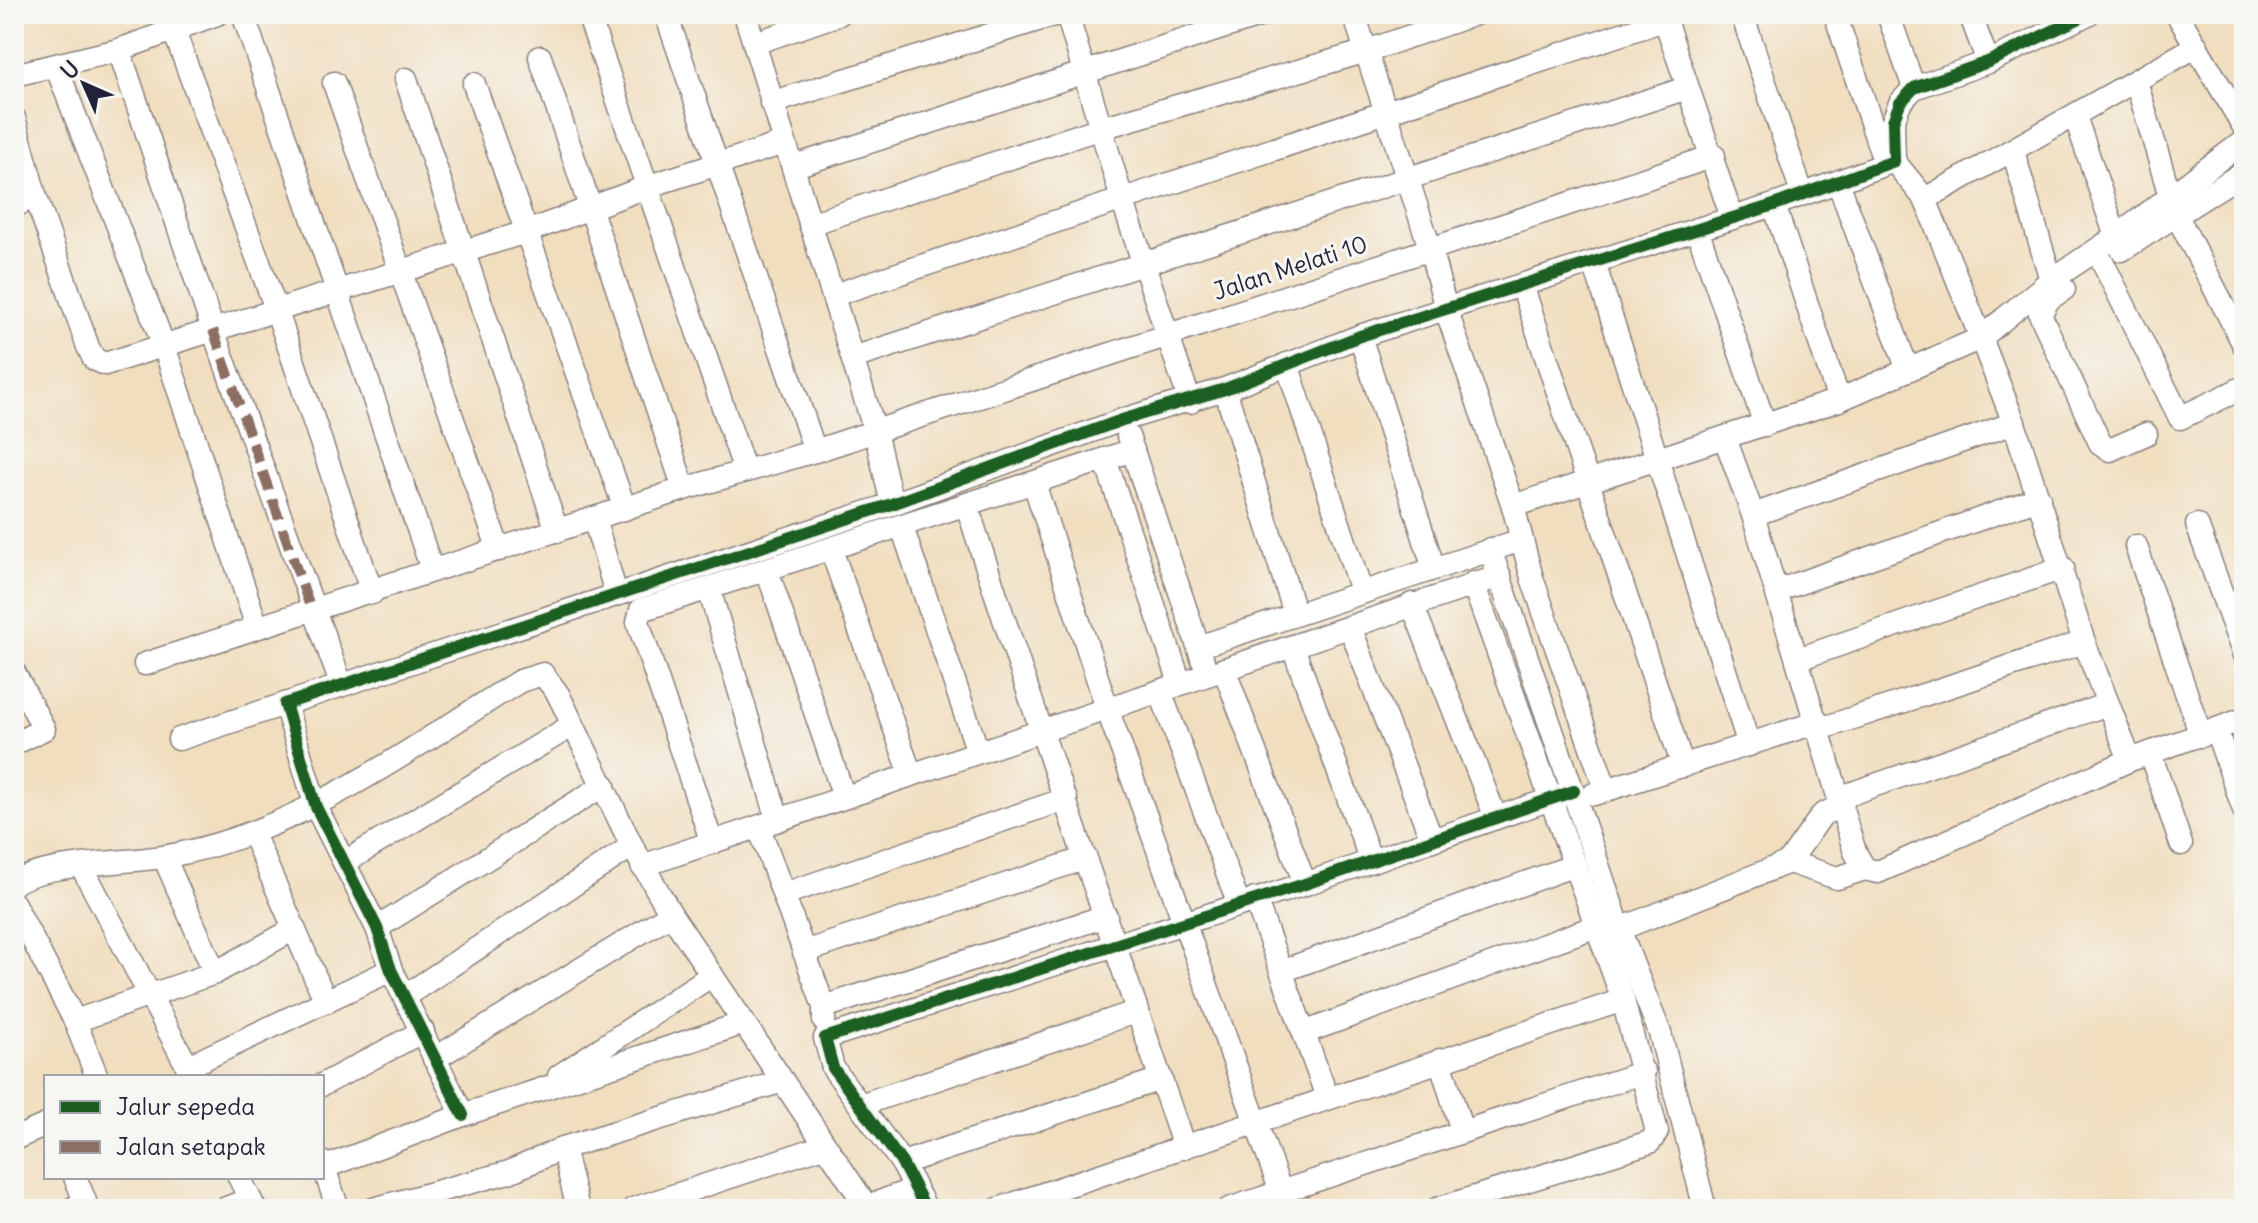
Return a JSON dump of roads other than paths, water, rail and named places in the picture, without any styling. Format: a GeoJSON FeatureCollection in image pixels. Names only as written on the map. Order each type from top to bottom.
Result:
{"type":"FeatureCollection","features":[{"type":"Feature","properties":{"kind":"street"},"geometry":{"type":"LineString","coordinates":[[14,75],[119,50],[217,14]]}},
{"type":"Feature","properties":{"kind":"street"},"geometry":{"type":"LineString","coordinates":[[243,14],[432,570]]}},
{"type":"Feature","properties":{"kind":"street"},"geometry":{"type":"LineString","coordinates":[[588,14],[745,471]]}},
{"type":"Feature","properties":{"kind":"street"},"geometry":{"type":"LineString","coordinates":[[666,14],[715,166],[815,451]]}},
{"type":"Feature","properties":{"kind":"street"},"geometry":{"type":"LineString","coordinates":[[745,14],[784,143],[795,166],[810,224],[875,431],[892,504]]}},
{"type":"Feature","properties":{"kind":"street"},"geometry":{"type":"LineString","coordinates":[[755,43],[839,14]]}},
{"type":"Feature","properties":{"kind":"street"},"geometry":{"type":"LineString","coordinates":[[771,103],[1057,14]]}},
{"type":"Feature","properties":{"kind":"street"},"geometry":{"type":"LineString","coordinates":[[1067,14],[1122,199],[1190,402]]}},
{"type":"Feature","properties":{"kind":"street"},"geometry":{"type":"LineString","coordinates":[[795,166],[1265,14]]}},
{"type":"Feature","properties":{"kind":"street"},"geometry":{"type":"LineString","coordinates":[[1354,14],[1409,180],[1446,309],[1513,506],[1541,603],[1606,790]]}},
{"type":"Feature","properties":{"kind":"street"},"geometry":{"type":"LineString","coordinates":[[810,224],[1101,128],[1367,51],[1475,14]]}},
{"type":"Feature","properties":{"kind":"street"},"geometry":{"type":"LineString","coordinates":[[1742,14],[1802,193]]}},
{"type":"Feature","properties":{"kind":"street"},"geometry":{"type":"LineString","coordinates":[[1835,14],[1889,163],[1925,199],[1981,338],[2014,423],[2063,568],[2084,642],[2108,704],[2140,757],[2181,844]]}},
{"type":"Feature","properties":{"kind":"street"},"geometry":{"type":"LineString","coordinates":[[1888,14],[1914,88]]}},
{"type":"Feature","properties":{"kind":"street"},"geometry":{"type":"LineString","coordinates":[[1970,14],[1988,62]]}},
{"type":"Feature","properties":{"kind":"street"},"geometry":{"type":"LineString","coordinates":[[1889,163],[1893,121],[1900,103],[1914,88],[1988,62],[2052,22],[2088,14]]}},
{"type":"Feature","properties":{"kind":"street"},"geometry":{"type":"LineString","coordinates":[[2177,14],[2244,127]]}},
{"type":"Feature","properties":{"kind":"street"},"geometry":{"type":"LineString","coordinates":[[834,295],[1664,17],[1714,156],[1732,218]]}},
{"type":"Feature","properties":{"kind":"street"},"geometry":{"type":"LineString","coordinates":[[173,28],[276,309],[372,593]]}},
{"type":"Feature","properties":{"kind":"street"},"geometry":{"type":"LineString","coordinates":[[1925,199],[2197,46]]}},
{"type":"Feature","properties":{"kind":"street"},"geometry":{"type":"LineString","coordinates":[[119,50],[311,610],[341,684]]}},
{"type":"Feature","properties":{"kind":"street"},"geometry":{"type":"LineString","coordinates":[[540,57],[684,489]]}},
{"type":"Feature","properties":{"kind":"street"},"geometry":{"type":"LineString","coordinates":[[56,66],[164,346],[257,627]]}},
{"type":"Feature","properties":{"kind":"street"},"geometry":{"type":"LineString","coordinates":[[406,79],[557,531]]}},
{"type":"Feature","properties":{"kind":"street"},"geometry":{"type":"LineString","coordinates":[[2136,81],[2173,205],[2244,345]]}},
{"type":"Feature","properties":{"kind":"street"},"geometry":{"type":"LineString","coordinates":[[334,83],[499,550]]}},
{"type":"Feature","properties":{"kind":"street"},"geometry":{"type":"LineString","coordinates":[[474,84],[529,231],[625,509]]}},
{"type":"Feature","properties":{"kind":"street"},"geometry":{"type":"LineString","coordinates":[[853,358],[1687,88]]}},
{"type":"Feature","properties":{"kind":"street"},"geometry":{"type":"LineString","coordinates":[[2075,116],[2116,237]]}},
{"type":"Feature","properties":{"kind":"street"},"geometry":{"type":"LineString","coordinates":[[16,128],[35,195],[94,359],[112,364],[276,309],[529,231],[649,186],[784,143]]}},
{"type":"Feature","properties":{"kind":"street"},"geometry":{"type":"LineString","coordinates":[[2146,434],[2105,449],[2040,314],[2049,299],[2103,263],[2244,141]]}},
{"type":"Feature","properties":{"kind":"street"},"geometry":{"type":"LineString","coordinates":[[2013,151],[2051,280]]}},
{"type":"Feature","properties":{"kind":"street","name":"Jalan Melati 10"},"geometry":{"type":"LineString","coordinates":[[145,664],[372,593],[432,570],[684,489],[815,451],[1714,156]]}},
{"type":"Feature","properties":{"kind":"street"},"geometry":{"type":"LineString","coordinates":[[179,739],[892,504],[1122,420],[1190,402],[1360,336],[1774,205],[1889,163]]}},
{"type":"Feature","properties":{"kind":"street"},"geometry":{"type":"LineString","coordinates":[[1513,506],[1839,400],[1981,338],[2051,280],[2116,237],[2173,205],[2244,172]]}},
{"type":"Feature","properties":{"kind":"street"},"geometry":{"type":"LineString","coordinates":[[1838,182],[1908,370]]}},
{"type":"Feature","properties":{"kind":"street"},"geometry":{"type":"LineString","coordinates":[[14,207],[35,195]]}},
{"type":"Feature","properties":{"kind":"street"},"geometry":{"type":"LineString","coordinates":[[1774,205],[1839,400]]}},
{"type":"Feature","properties":{"kind":"street"},"geometry":{"type":"LineString","coordinates":[[1697,229],[1765,425]]}},
{"type":"Feature","properties":{"kind":"street"},"geometry":{"type":"LineString","coordinates":[[1594,263],[1654,459],[1749,745]]}},
{"type":"Feature","properties":{"kind":"street"},"geometry":{"type":"LineString","coordinates":[[2103,263],[2180,418],[2244,387]]}},
{"type":"Feature","properties":{"kind":"street"},"geometry":{"type":"LineString","coordinates":[[1522,285],[1683,766]]}},
{"type":"Feature","properties":{"kind":"street"},"geometry":{"type":"LineString","coordinates":[[1360,336],[1433,566]]}},
{"type":"Feature","properties":{"kind":"street"},"geometry":{"type":"LineString","coordinates":[[1287,364],[1361,591]]}},
{"type":"Feature","properties":{"kind":"street"},"geometry":{"type":"LineString","coordinates":[[1225,389],[1295,614]]}},
{"type":"Feature","properties":{"kind":"street"},"geometry":{"type":"LineString","coordinates":[[1122,420],[1201,646],[1305,884]]}},
{"type":"Feature","properties":{"kind":"street"},"geometry":{"type":"LineString","coordinates":[[1753,515],[2014,423]]}},
{"type":"Feature","properties":{"kind":"street"},"geometry":{"type":"LineString","coordinates":[[1725,438],[1777,591],[1842,800],[1855,852],[1865,869]]}},
{"type":"Feature","properties":{"kind":"street"},"geometry":{"type":"LineString","coordinates":[[712,843],[637,615],[648,607],[1133,450]]}},
{"type":"Feature","properties":{"kind":"street"},"geometry":{"type":"LineString","coordinates":[[1105,459],[1170,687],[1247,902],[1282,971],[1327,1097]]}},
{"type":"Feature","properties":{"kind":"street"},"geometry":{"type":"LineString","coordinates":[[1034,483],[1107,708],[1283,1200]]}},
{"type":"Feature","properties":{"kind":"street"},"geometry":{"type":"LineString","coordinates":[[1777,591],[2039,498]]}},
{"type":"Feature","properties":{"kind":"street"},"geometry":{"type":"LineString","coordinates":[[967,506],[1039,731],[1066,799],[1184,1147]]}},
{"type":"Feature","properties":{"kind":"street"},"geometry":{"type":"LineString","coordinates":[[594,518],[616,594]]}},
{"type":"Feature","properties":{"kind":"street"},"geometry":{"type":"LineString","coordinates":[[2197,525],[2244,655]]}},
{"type":"Feature","properties":{"kind":"street"},"geometry":{"type":"LineString","coordinates":[[902,527],[978,752]]}},
{"type":"Feature","properties":{"kind":"street"},"geometry":{"type":"LineString","coordinates":[[1201,646],[1433,566],[1521,540]]}},
{"type":"Feature","properties":{"kind":"street"},"geometry":{"type":"LineString","coordinates":[[2136,546],[2209,733],[2244,810]]}},
{"type":"Feature","properties":{"kind":"street"},"geometry":{"type":"LineString","coordinates":[[831,549],[911,775]]}},
{"type":"Feature","properties":{"kind":"street"},"geometry":{"type":"LineString","coordinates":[[1490,549],[1623,938],[1660,1033],[1698,1206]]}},
{"type":"Feature","properties":{"kind":"street"},"geometry":{"type":"LineString","coordinates":[[1798,659],[2063,568]]}},
{"type":"Feature","properties":{"kind":"street"},"geometry":{"type":"LineString","coordinates":[[767,570],[844,797]]}},
{"type":"Feature","properties":{"kind":"street"},"geometry":{"type":"LineString","coordinates":[[405,996],[637,856],[712,843],[1500,576]]}},
{"type":"Feature","properties":{"kind":"street"},"geometry":{"type":"LineString","coordinates":[[1437,1209],[1490,1200],[1650,1142],[1657,1132],[1623,1000],[1594,927],[1575,865],[1473,583]]}},
{"type":"Feature","properties":{"kind":"street"},"geometry":{"type":"LineString","coordinates":[[709,589],[784,894],[824,1007],[825,1038],[833,1068],[902,1163],[926,1209]]}},
{"type":"Feature","properties":{"kind":"street"},"geometry":{"type":"LineString","coordinates":[[1513,613],[1541,603]]}},
{"type":"Feature","properties":{"kind":"street"},"geometry":{"type":"LineString","coordinates":[[1412,604],[1496,818]]}},
{"type":"Feature","properties":{"kind":"street"},"geometry":{"type":"LineString","coordinates":[[1350,627],[1432,840]]}},
{"type":"Feature","properties":{"kind":"street"},"geometry":{"type":"LineString","coordinates":[[825,1038],[1305,884],[1551,799],[1606,790],[2084,642]]}},
{"type":"Feature","properties":{"kind":"street"},"geometry":{"type":"LineString","coordinates":[[1293,647],[1371,861]]}},
{"type":"Feature","properties":{"kind":"street"},"geometry":{"type":"LineString","coordinates":[[14,672],[44,729],[14,744]]}},
{"type":"Feature","properties":{"kind":"street"},"geometry":{"type":"LineString","coordinates":[[14,884],[46,871],[164,857],[253,834],[316,807],[520,681],[543,674],[551,682],[637,856],[671,914],[864,1208],[914,1189]]}},
{"type":"Feature","properties":{"kind":"street"},"geometry":{"type":"LineString","coordinates":[[285,704],[316,807],[377,928],[391,970],[463,1115]]}},
{"type":"Feature","properties":{"kind":"street"},"geometry":{"type":"LineString","coordinates":[[1605,957],[1623,938],[1789,862],[1812,827],[1842,800],[2108,704]]}},
{"type":"Feature","properties":{"kind":"street"},"geometry":{"type":"LineString","coordinates":[[1789,862],[1837,878],[1865,869],[1878,872],[2140,757],[2244,719]]}},
{"type":"Feature","properties":{"kind":"street"},"geometry":{"type":"LineString","coordinates":[[345,862],[573,725]]}},
{"type":"Feature","properties":{"kind":"street"},"geometry":{"type":"LineString","coordinates":[[377,928],[604,785]]}},
{"type":"Feature","properties":{"kind":"street"},"geometry":{"type":"LineString","coordinates":[[784,894],[1066,799]]}},
{"type":"Feature","properties":{"kind":"street"},"geometry":{"type":"LineString","coordinates":[[253,834],[326,1002]]}},
{"type":"Feature","properties":{"kind":"street"},"geometry":{"type":"LineString","coordinates":[[164,857],[215,973]]}},
{"type":"Feature","properties":{"kind":"street"},"geometry":{"type":"LineString","coordinates":[[804,952],[1086,858]]}},
{"type":"Feature","properties":{"kind":"street"},"geometry":{"type":"LineString","coordinates":[[1282,971],[1575,865]]}},
{"type":"Feature","properties":{"kind":"street"},"geometry":{"type":"LineString","coordinates":[[82,867],[191,1072],[391,970]]}},
{"type":"Feature","properties":{"kind":"street"},"geometry":{"type":"LineString","coordinates":[[14,904],[75,1021],[96,1075]]}},
{"type":"Feature","properties":{"kind":"street"},"geometry":{"type":"LineString","coordinates":[[434,1059],[671,914]]}},
{"type":"Feature","properties":{"kind":"street"},"geometry":{"type":"LineString","coordinates":[[824,1007],[1106,916]]}},
{"type":"Feature","properties":{"kind":"street"},"geometry":{"type":"LineString","coordinates":[[1306,1032],[1594,927]]}},
{"type":"Feature","properties":{"kind":"street"},"geometry":{"type":"LineString","coordinates":[[75,1021],[148,993],[215,973],[294,929]]}},
{"type":"Feature","properties":{"kind":"street"},"geometry":{"type":"LineString","coordinates":[[534,1093],[712,975]]}},
{"type":"Feature","properties":{"kind":"street"},"geometry":{"type":"LineString","coordinates":[[998,1209],[1623,1000]]}},
{"type":"Feature","properties":{"kind":"street"},"geometry":{"type":"LineString","coordinates":[[860,1105],[1138,1011]]}},
{"type":"Feature","properties":{"kind":"street"},"geometry":{"type":"LineString","coordinates":[[324,1164],[744,1023]]}},
{"type":"Feature","properties":{"kind":"street"},"geometry":{"type":"LineString","coordinates":[[324,1084],[423,1031]]}},
{"type":"Feature","properties":{"kind":"street"},"geometry":{"type":"LineString","coordinates":[[1440,1060],[1462,1131]]}},
{"type":"Feature","properties":{"kind":"street"},"geometry":{"type":"LineString","coordinates":[[1229,1209],[1283,1200],[1462,1131],[1644,1072]]}},
{"type":"Feature","properties":{"kind":"street"},"geometry":{"type":"LineString","coordinates":[[902,1163],[1161,1079]]}},
{"type":"Feature","properties":{"kind":"street"},"geometry":{"type":"LineString","coordinates":[[373,1209],[509,1172],[563,1148],[783,1081]]}},
{"type":"Feature","properties":{"kind":"street"},"geometry":{"type":"LineString","coordinates":[[14,1139],[44,1126]]}},
{"type":"Feature","properties":{"kind":"street"},"geometry":{"type":"LineString","coordinates":[[633,1209],[824,1146]]}},
{"type":"Feature","properties":{"kind":"street"},"geometry":{"type":"LineString","coordinates":[[563,1148],[578,1209]]}},
{"type":"Feature","properties":{"kind":"street"},"geometry":{"type":"LineString","coordinates":[[324,1167],[338,1209]]}},
{"type":"Feature","properties":{"kind":"street"},"geometry":{"type":"LineString","coordinates":[[72,1209],[85,1201],[76,1179]]}},
{"type":"Feature","properties":{"kind":"street"},"geometry":{"type":"LineString","coordinates":[[224,1209],[253,1204],[240,1179]]}}]}
